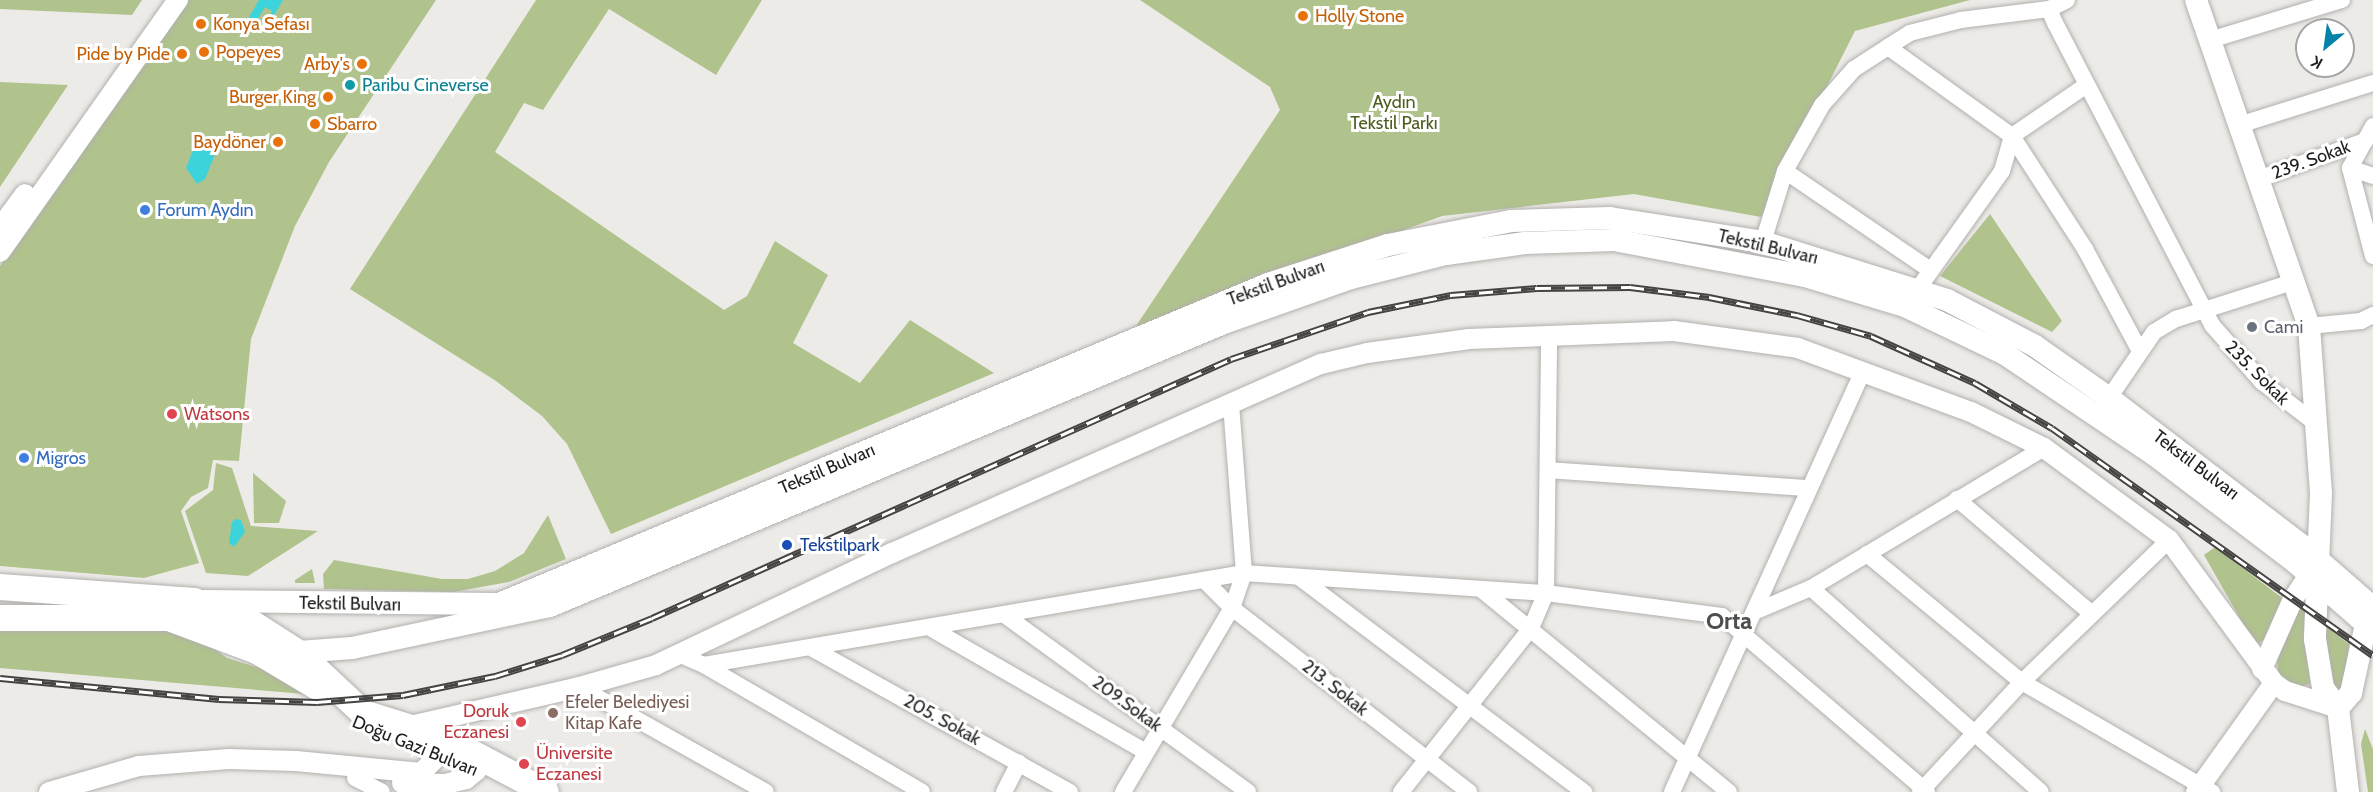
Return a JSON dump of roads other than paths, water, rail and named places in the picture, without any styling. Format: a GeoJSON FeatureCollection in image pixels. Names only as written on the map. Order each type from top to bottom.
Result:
{"type":"FeatureCollection","features":[{"type":"Feature","properties":{"kind":"main road"},"geometry":{"type":"LineString","coordinates":[[2196,0],[2296,281],[2309,326],[2319,426],[2315,573],[2318,659],[2323,688],[2338,708],[2348,792]]}},
{"type":"Feature","properties":{"kind":"main road","name":"Tekstil Bulvarı"},"geometry":{"type":"LineString","coordinates":[[194,601],[433,606],[500,604],[1268,284],[1388,245],[1511,221],[1611,218],[1763,242],[2035,346],[2109,398],[2315,573]]}},
{"type":"Feature","properties":{"kind":"main road","name":"Tekstil Bulvarı"},"geometry":{"type":"LineString","coordinates":[[257,651],[300,654],[352,648],[437,632],[550,606],[1012,416],[1224,323],[1352,278],[1446,254],[1525,243],[1614,240],[1911,297],[2075,399],[2315,573]]}},
{"type":"Feature","properties":{"kind":"main road"},"geometry":{"type":"LineString","coordinates":[[2315,573],[2371,612],[2351,693],[2338,708]]}},
{"type":"Feature","properties":{"kind":"main road"},"geometry":{"type":"LineString","coordinates":[[0,587],[194,601],[268,630],[300,654],[363,713],[546,792]]}},
{"type":"Feature","properties":{"kind":"main road"},"geometry":{"type":"LineString","coordinates":[[433,606],[440,620],[437,632]]}},
{"type":"Feature","properties":{"kind":"main road","name":"Doğu Gazi Bulvarı"},"geometry":{"type":"LineString","coordinates":[[0,618],[169,618],[257,651],[313,682],[344,717],[359,726],[441,745],[477,770],[522,792]]}},
{"type":"Feature","properties":{"kind":"main road"},"geometry":{"type":"LineString","coordinates":[[330,681],[336,661],[352,648]]}},
{"type":"Feature","properties":{"kind":"street"},"geometry":{"type":"LineString","coordinates":[[0,252],[107,91],[161,0]]}},
{"type":"Feature","properties":{"kind":"street"},"geometry":{"type":"LineString","coordinates":[[0,228],[178,0]]}},
{"type":"Feature","properties":{"kind":"street"},"geometry":{"type":"LineString","coordinates":[[1763,242],[1785,171],[1822,105],[1854,69],[1910,33],[1961,20],[2049,9],[2067,0]]}},
{"type":"Feature","properties":{"kind":"street"},"geometry":{"type":"LineString","coordinates":[[2210,40],[2300,6],[2342,0]]}},
{"type":"Feature","properties":{"kind":"street","name":"235. Sokak"},"geometry":{"type":"LineString","coordinates":[[2049,9],[2085,86],[2203,310],[2234,354],[2262,382],[2319,426]]}},
{"type":"Feature","properties":{"kind":"street"},"geometry":{"type":"LineString","coordinates":[[1888,47],[2012,136],[2085,249],[2140,351]]}},
{"type":"Feature","properties":{"kind":"street"},"geometry":{"type":"LineString","coordinates":[[2240,125],[2373,83]]}},
{"type":"Feature","properties":{"kind":"street"},"geometry":{"type":"LineString","coordinates":[[1911,297],[2002,171],[2012,136],[2085,86]]}},
{"type":"Feature","properties":{"kind":"street"},"geometry":{"type":"LineString","coordinates":[[2369,133],[2350,168],[2373,256]]}},
{"type":"Feature","properties":{"kind":"street","name":"239. Sokak"},"geometry":{"type":"LineString","coordinates":[[2258,179],[2369,133]]}},
{"type":"Feature","properties":{"kind":"street"},"geometry":{"type":"LineString","coordinates":[[2350,168],[2373,176]]}},
{"type":"Feature","properties":{"kind":"street"},"geometry":{"type":"LineString","coordinates":[[1785,171],[1930,270]]}},
{"type":"Feature","properties":{"kind":"street"},"geometry":{"type":"LineString","coordinates":[[2109,398],[2154,332],[2203,310],[2296,281]]}},
{"type":"Feature","properties":{"kind":"street"},"geometry":{"type":"LineString","coordinates":[[2309,326],[2361,321],[2373,315]]}},
{"type":"Feature","properties":{"kind":"street"},"geometry":{"type":"LineString","coordinates":[[402,728],[579,687],[656,665],[892,553],[1231,405],[1267,385],[1321,364],[1368,353],[1469,339],[1549,339],[1674,331],[1798,348],[1863,370],[1971,412],[2044,448],[2169,540],[2268,676],[2285,691],[2338,708]]}},
{"type":"Feature","properties":{"kind":"street"},"geometry":{"type":"LineString","coordinates":[[1401,792],[1530,628],[1546,593],[1549,339]]}},
{"type":"Feature","properties":{"kind":"street"},"geometry":{"type":"LineString","coordinates":[[1672,792],[1687,754],[1863,370]]}},
{"type":"Feature","properties":{"kind":"street"},"geometry":{"type":"LineString","coordinates":[[1123,792],[1232,608],[1244,573],[1231,405]]}},
{"type":"Feature","properties":{"kind":"street"},"geometry":{"type":"LineString","coordinates":[[1754,612],[1811,588],[2044,448]]}},
{"type":"Feature","properties":{"kind":"street"},"geometry":{"type":"LineString","coordinates":[[1548,470],[1808,488]]}},
{"type":"Feature","properties":{"kind":"street"},"geometry":{"type":"LineString","coordinates":[[1957,499],[2091,614]]}},
{"type":"Feature","properties":{"kind":"street"},"geometry":{"type":"LineString","coordinates":[[704,666],[932,629],[1244,573],[1546,593],[1722,616],[1924,791],[2022,682],[2169,540]]}},
{"type":"Feature","properties":{"kind":"street"},"geometry":{"type":"LineString","coordinates":[[1867,554],[2022,682],[2203,789],[2268,676],[2293,599],[2315,573]]}},
{"type":"Feature","properties":{"kind":"street"},"geometry":{"type":"LineString","coordinates":[[1300,578],[1584,792]]}},
{"type":"Feature","properties":{"kind":"street","name":"213. Sokak"},"geometry":{"type":"LineString","coordinates":[[1204,580],[1232,608],[1469,792]]}},
{"type":"Feature","properties":{"kind":"street"},"geometry":{"type":"LineString","coordinates":[[1811,588],[2041,792]]}},
{"type":"Feature","properties":{"kind":"street"},"geometry":{"type":"LineString","coordinates":[[1482,590],[1687,754],[1728,792]]}},
{"type":"Feature","properties":{"kind":"street","name":"209.Sokak"},"geometry":{"type":"LineString","coordinates":[[1006,616],[1248,792]]}},
{"type":"Feature","properties":{"kind":"street"},"geometry":{"type":"LineString","coordinates":[[932,629],[1146,752]]}},
{"type":"Feature","properties":{"kind":"street","name":"205. Sokak"},"geometry":{"type":"LineString","coordinates":[[813,649],[1070,792]]}},
{"type":"Feature","properties":{"kind":"street"},"geometry":{"type":"LineString","coordinates":[[678,654],[704,666],[922,792]]}},
{"type":"Feature","properties":{"kind":"street"},"geometry":{"type":"LineString","coordinates":[[579,687],[766,792]]}},
{"type":"Feature","properties":{"kind":"street"},"geometry":{"type":"LineString","coordinates":[[49,792],[140,766],[229,759],[296,761],[410,774],[427,770],[441,745]]}},
{"type":"Feature","properties":{"kind":"street"},"geometry":{"type":"LineString","coordinates":[[1004,792],[1020,763]]}},
{"type":"Feature","properties":{"kind":"street"},"geometry":{"type":"LineString","coordinates":[[97,792],[137,777],[213,770],[445,784],[466,779],[477,770]]}},
{"type":"Feature","properties":{"kind":"street"},"geometry":{"type":"LineString","coordinates":[[356,778],[382,792]]}},
{"type":"Feature","properties":{"kind":"water"},"geometry":{"type":"Polygon","coordinates":[[[259,0],[283,0],[267,27],[264,26],[272,11],[265,7],[253,27],[245,24],[259,0]]]}},
{"type":"Feature","properties":{"kind":"water"},"geometry":{"type":"Polygon","coordinates":[[[195,145],[216,152],[205,179],[197,184],[186,168],[195,145]]]}},
{"type":"Feature","properties":{"kind":"water"},"geometry":{"type":"Polygon","coordinates":[[[236,519],[241,520],[245,532],[234,547],[229,543],[232,522],[236,519]]]}},
{"type":"Feature","properties":{"kind":"railway"},"geometry":{"type":"LineString","coordinates":[[0,678],[219,699],[317,702],[403,695],[495,676],[562,655],[652,618],[1231,359],[1368,312],[1451,295],[1537,288],[1630,287],[1709,297],[1797,315],[1871,336],[1975,383],[2052,428],[2373,655]]}},
{"type":"Feature","properties":{"kind":"place","name":"Holly Stone"},"geometry":{"type":"Point","coordinates":[1303,16]}},
{"type":"Feature","properties":{"kind":"place","name":"Konya Sefası"},"geometry":{"type":"Point","coordinates":[201,24]}},
{"type":"Feature","properties":{"kind":"place","name":"Popeyes"},"geometry":{"type":"Point","coordinates":[204,52]}},
{"type":"Feature","properties":{"kind":"place","name":"Pide by Pide"},"geometry":{"type":"Point","coordinates":[182,54]}},
{"type":"Feature","properties":{"kind":"place","name":"Arby's"},"geometry":{"type":"Point","coordinates":[362,64]}},
{"type":"Feature","properties":{"kind":"place","name":"Paribu Cineverse"},"geometry":{"type":"Point","coordinates":[350,85]}},
{"type":"Feature","properties":{"kind":"place","name":"Burger King"},"geometry":{"type":"Point","coordinates":[328,97]}},
{"type":"Feature","properties":{"kind":"place","name":"Sbarro"},"geometry":{"type":"Point","coordinates":[315,124]}},
{"type":"Feature","properties":{"kind":"place","name":"Baydöner"},"geometry":{"type":"Point","coordinates":[278,142]}},
{"type":"Feature","properties":{"kind":"place","name":"Forum Aydın"},"geometry":{"type":"Point","coordinates":[145,210]}},
{"type":"Feature","properties":{"kind":"place","name":"Cami"},"geometry":{"type":"Point","coordinates":[2252,327]}},
{"type":"Feature","properties":{"kind":"place","name":"Watsons"},"geometry":{"type":"Point","coordinates":[172,414]}},
{"type":"Feature","properties":{"kind":"place","name":"Migros"},"geometry":{"type":"Point","coordinates":[24,458]}},
{"type":"Feature","properties":{"kind":"place","name":"Tekstilpark"},"geometry":{"type":"Point","coordinates":[787,545]}},
{"type":"Feature","properties":{"kind":"place","name":"Efeler Belediyesi Kitap Kafe"},"geometry":{"type":"Point","coordinates":[553,713]}},
{"type":"Feature","properties":{"kind":"place","name":"Doruk Eczanesi"},"geometry":{"type":"Point","coordinates":[521,722]}},
{"type":"Feature","properties":{"kind":"place","name":"Üniversite Eczanesi"},"geometry":{"type":"Point","coordinates":[524,764]}},
{"type":"Feature","properties":{"kind":"district","name":"Orta"},"geometry":{"type":"Point","coordinates":[1729,621]}},
{"type":"Feature","properties":{"kind":"park label","name":"Aydın Tekstil Parkı"},"geometry":{"type":"Point","coordinates":[1394,113]}}]}
